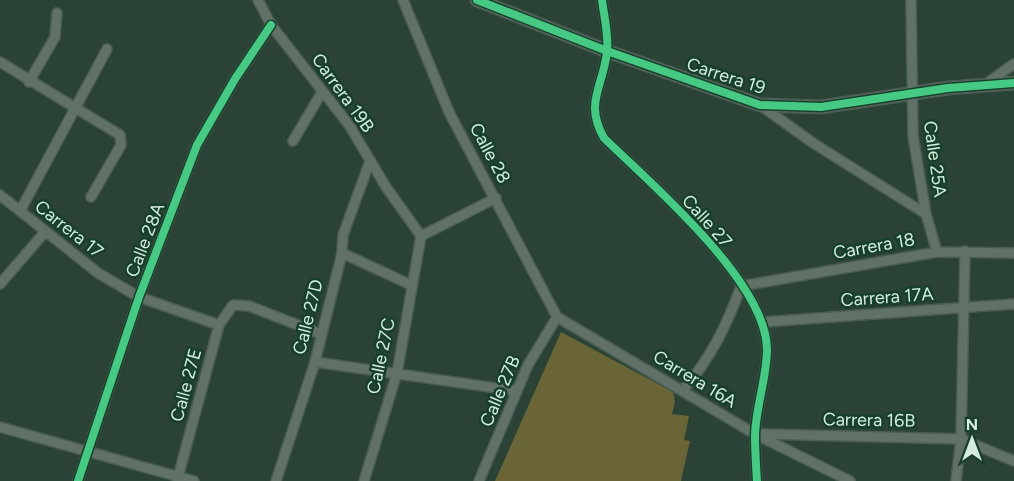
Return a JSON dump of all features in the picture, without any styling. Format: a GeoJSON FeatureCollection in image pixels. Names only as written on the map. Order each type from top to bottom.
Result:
{"type":"FeatureCollection","features":[{"type":"Feature","properties":{"kind":"street","name":"Carrera 19B"},"geometry":{"type":"LineString","coordinates":[[258,0],[271,25],[349,125],[370,161],[421,236]]}},
{"type":"Feature","properties":{"kind":"street","name":"Calle 28"},"geometry":{"type":"LineString","coordinates":[[403,0],[449,112],[496,198],[556,317]]}},
{"type":"Feature","properties":{"kind":"street","name":"Carrera 19"},"geometry":{"type":"LineString","coordinates":[[477,0],[607,51],[760,105],[821,107],[986,84],[1014,84]]}},
{"type":"Feature","properties":{"kind":"street","name":"Calle 27"},"geometry":{"type":"LineString","coordinates":[[602,0],[607,51],[594,109],[597,124],[604,138],[696,228],[753,301],[763,322],[767,349],[755,434],[757,481]]}},
{"type":"Feature","properties":{"kind":"street","name":"Calle 25A"},"geometry":{"type":"LineString","coordinates":[[911,0],[913,136],[926,214],[937,252]]}},
{"type":"Feature","properties":{"kind":"street"},"geometry":{"type":"LineString","coordinates":[[29,82],[55,37],[57,13]]}},
{"type":"Feature","properties":{"kind":"street","name":"Calle 28A"},"geometry":{"type":"LineString","coordinates":[[78,481],[139,297],[197,145],[271,25]]}},
{"type":"Feature","properties":{"kind":"street"},"geometry":{"type":"LineString","coordinates":[[20,211],[107,49]]}},
{"type":"Feature","properties":{"kind":"street"},"geometry":{"type":"LineString","coordinates":[[0,62],[29,82],[120,135],[121,145],[91,197]]}},
{"type":"Feature","properties":{"kind":"street"},"geometry":{"type":"LineString","coordinates":[[986,84],[1014,64]]}},
{"type":"Feature","properties":{"kind":"street"},"geometry":{"type":"LineString","coordinates":[[292,141],[322,92]]}},
{"type":"Feature","properties":{"kind":"street","name":"Carrera 18"},"geometry":{"type":"LineString","coordinates":[[760,105],[813,143],[926,214]]}},
{"type":"Feature","properties":{"kind":"street","name":"Calle 27D"},"geometry":{"type":"LineString","coordinates":[[276,481],[315,362],[342,253],[343,235],[370,161]]}},
{"type":"Feature","properties":{"kind":"street","name":"Carrera 17"},"geometry":{"type":"LineString","coordinates":[[0,195],[98,273],[139,297],[219,325]]}},
{"type":"Feature","properties":{"kind":"street"},"geometry":{"type":"LineString","coordinates":[[421,236],[496,198]]}},
{"type":"Feature","properties":{"kind":"street"},"geometry":{"type":"LineString","coordinates":[[0,284],[45,231]]}},
{"type":"Feature","properties":{"kind":"street","name":"Calle 27C"},"geometry":{"type":"LineString","coordinates":[[364,481],[397,373],[421,236]]}},
{"type":"Feature","properties":{"kind":"street"},"geometry":{"type":"LineString","coordinates":[[956,481],[961,439],[965,251]]}},
{"type":"Feature","properties":{"kind":"street","name":"Carrera 18"},"geometry":{"type":"LineString","coordinates":[[741,286],[937,252],[1014,253]]}},
{"type":"Feature","properties":{"kind":"street"},"geometry":{"type":"LineString","coordinates":[[342,253],[411,285]]}},
{"type":"Feature","properties":{"kind":"street"},"geometry":{"type":"LineString","coordinates":[[684,390],[718,342],[741,286]]}},
{"type":"Feature","properties":{"kind":"street","name":"Carrera 17A"},"geometry":{"type":"LineString","coordinates":[[763,322],[1014,304]]}},
{"type":"Feature","properties":{"kind":"street","name":"Calle 27E"},"geometry":{"type":"LineString","coordinates":[[178,479],[219,325],[233,305],[249,306],[321,334]]}},
{"type":"Feature","properties":{"kind":"street","name":"Carrera 16A"},"geometry":{"type":"LineString","coordinates":[[556,317],[828,476],[850,481]]}},
{"type":"Feature","properties":{"kind":"street","name":"Calle 27B"},"geometry":{"type":"LineString","coordinates":[[479,481],[536,349],[556,317]]}},
{"type":"Feature","properties":{"kind":"street"},"geometry":{"type":"LineString","coordinates":[[315,362],[517,391]]}},
{"type":"Feature","properties":{"kind":"street"},"geometry":{"type":"LineString","coordinates":[[0,427],[88,450],[178,479],[194,481]]}},
{"type":"Feature","properties":{"kind":"street","name":"Carrera 16B"},"geometry":{"type":"LineString","coordinates":[[755,434],[961,439],[1014,461]]}},
{"type":"Feature","properties":{"kind":"shaded area"},"geometry":{"type":"Polygon","coordinates":[[[561,332],[673,392],[675,402],[672,414],[689,416],[684,440],[690,441],[681,481],[495,481],[561,332]]]}},
{"type":"Feature","properties":{"kind":"cycle path"},"geometry":{"type":"LineString","coordinates":[[477,0],[607,51],[760,105],[821,107],[948,88],[1014,83]]}},
{"type":"Feature","properties":{"kind":"cycle path"},"geometry":{"type":"LineString","coordinates":[[602,0],[607,46],[605,64],[596,95],[595,115],[598,126],[604,138],[703,235],[748,294],[762,322],[767,349],[756,424],[757,481]]}},
{"type":"Feature","properties":{"kind":"cycle path"},"geometry":{"type":"LineString","coordinates":[[78,481],[139,297],[197,145],[235,79],[271,25]]}}]}
